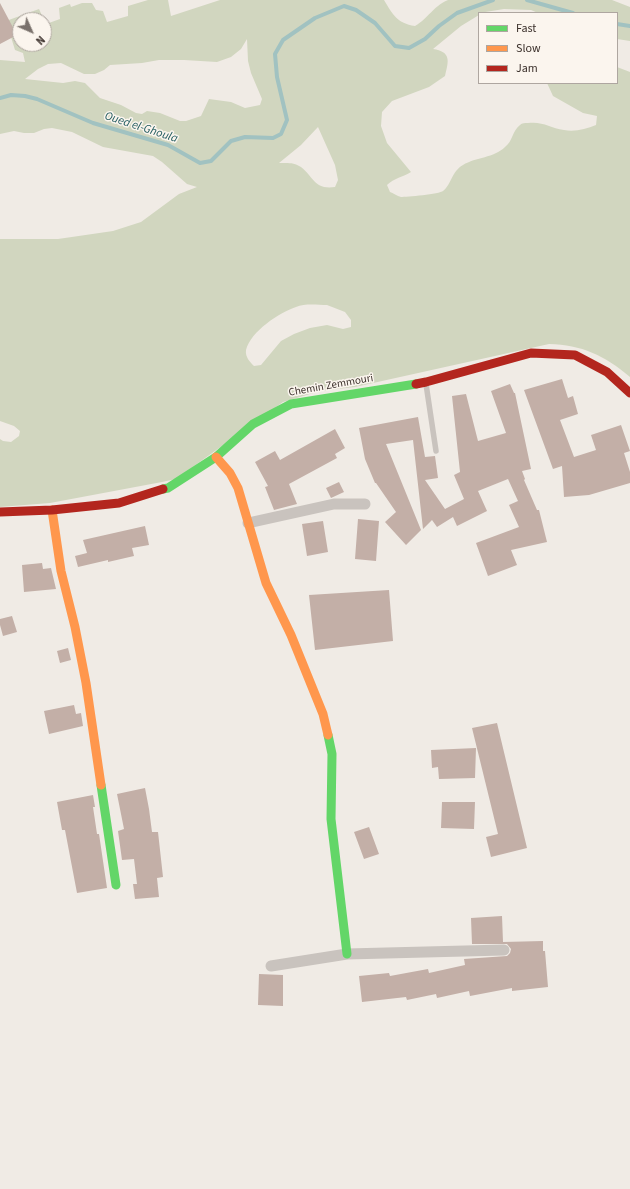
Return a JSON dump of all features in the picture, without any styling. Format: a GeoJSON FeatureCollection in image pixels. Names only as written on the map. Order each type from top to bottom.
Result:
{"type":"FeatureCollection","features":[{"type":"Feature","properties":{"kind":"street","name":"Chemin Zemmouri"},"geometry":{"type":"LineString","coordinates":[[0,512],[52,510],[119,503],[168,488],[216,457],[253,424],[290,404],[426,382],[530,354],[575,355],[607,372],[630,393]]}},
{"type":"Feature","properties":{"kind":"street"},"geometry":{"type":"LineString","coordinates":[[216,457],[230,473],[238,488],[266,583],[291,635],[323,714],[332,754],[331,819],[347,954]]}},
{"type":"Feature","properties":{"kind":"street"},"geometry":{"type":"LineString","coordinates":[[248,523],[334,504],[365,504]]}},
{"type":"Feature","properties":{"kind":"street"},"geometry":{"type":"LineString","coordinates":[[52,510],[60,570],[75,628],[86,683],[116,885]]}},
{"type":"Feature","properties":{"kind":"street"},"geometry":{"type":"LineString","coordinates":[[271,966],[347,954],[504,950]]}},
{"type":"Feature","properties":{"kind":"lane"},"geometry":{"type":"LineString","coordinates":[[426,382],[436,450]]}},
{"type":"Feature","properties":{"kind":"green space"},"geometry":{"type":"Polygon","coordinates":[[[148,0],[168,0],[171,16],[220,0],[384,0],[396,18],[404,23],[415,26],[424,20],[438,6],[448,0],[612,0],[630,7],[630,41],[618,39],[618,12],[536,12],[531,10],[504,9],[478,12],[478,16],[461,26],[433,49],[439,50],[446,55],[448,61],[445,76],[429,87],[392,101],[382,112],[381,126],[387,143],[411,172],[387,185],[390,192],[401,197],[441,192],[446,188],[456,171],[463,165],[501,151],[508,145],[517,127],[522,124],[538,123],[568,131],[584,129],[596,125],[597,116],[583,113],[553,96],[547,84],[618,84],[618,67],[630,72],[630,377],[602,357],[572,346],[549,344],[355,387],[320,391],[283,402],[176,479],[50,503],[0,507],[0,439],[11,442],[19,436],[20,431],[14,426],[0,421],[0,239],[58,239],[113,231],[141,222],[179,194],[197,187],[187,184],[153,156],[103,147],[72,132],[52,128],[34,133],[14,131],[0,134],[0,60],[25,62],[23,53],[20,52],[52,52],[52,22],[60,19],[59,8],[70,4],[71,7],[82,3],[92,3],[96,10],[103,11],[107,22],[128,16],[128,6],[148,0]],[[247,39],[241,49],[231,57],[217,62],[159,60],[142,63],[110,65],[104,70],[95,74],[84,74],[61,63],[48,64],[38,69],[25,79],[63,83],[75,81],[85,83],[100,98],[121,105],[136,113],[142,114],[147,111],[160,113],[180,121],[186,121],[201,116],[209,99],[231,102],[245,108],[260,105],[262,99],[251,73],[248,61],[247,39]],[[318,127],[301,145],[279,163],[298,165],[318,185],[323,187],[335,187],[338,180],[335,165],[318,127]],[[307,305],[289,310],[274,318],[254,336],[246,350],[247,357],[254,366],[261,365],[281,341],[294,334],[310,328],[327,325],[343,329],[351,327],[351,320],[345,312],[327,305],[307,305]]]}},
{"type":"Feature","properties":{"kind":"green space"},"geometry":{"type":"Polygon","coordinates":[[[39,9],[40,12],[31,12],[39,9]]]}},
{"type":"Feature","properties":{"kind":"green space"},"geometry":{"type":"Polygon","coordinates":[[[12,19],[12,40],[6,21],[12,19]]]}},
{"type":"Feature","properties":{"kind":"building"},"geometry":{"type":"Polygon","coordinates":[[[0,3],[12,26],[12,38],[0,44],[0,3]]]}},
{"type":"Feature","properties":{"kind":"building"},"geometry":{"type":"Polygon","coordinates":[[[562,379],[568,398],[573,396],[578,414],[560,420],[574,457],[596,450],[591,435],[621,425],[630,451],[624,453],[630,472],[630,483],[589,495],[564,497],[562,466],[553,469],[524,390],[562,379]]]}},
{"type":"Feature","properties":{"kind":"building"},"geometry":{"type":"Polygon","coordinates":[[[510,384],[515,393],[531,469],[522,471],[524,480],[537,510],[539,510],[547,542],[511,550],[517,565],[488,576],[476,543],[519,527],[509,505],[518,501],[508,479],[478,491],[487,511],[457,526],[453,517],[437,527],[432,520],[423,529],[413,440],[386,444],[421,530],[406,545],[385,522],[396,512],[375,483],[365,459],[359,428],[418,417],[425,457],[435,456],[438,478],[425,480],[445,509],[464,499],[454,475],[460,472],[452,396],[466,394],[478,441],[506,433],[491,391],[510,384]]]}},
{"type":"Feature","properties":{"kind":"building"},"geometry":{"type":"Polygon","coordinates":[[[335,429],[345,448],[335,454],[337,458],[289,484],[297,504],[274,510],[265,487],[268,486],[255,462],[275,451],[280,460],[335,429]]]}},
{"type":"Feature","properties":{"kind":"building"},"geometry":{"type":"Polygon","coordinates":[[[339,482],[344,492],[331,498],[326,488],[339,482]]]}},
{"type":"Feature","properties":{"kind":"building"},"geometry":{"type":"Polygon","coordinates":[[[358,519],[379,521],[376,561],[355,559],[358,519]]]}},
{"type":"Feature","properties":{"kind":"building"},"geometry":{"type":"Polygon","coordinates":[[[323,521],[328,552],[307,556],[302,524],[323,521]]]}},
{"type":"Feature","properties":{"kind":"building"},"geometry":{"type":"Polygon","coordinates":[[[145,526],[149,545],[132,548],[134,556],[78,567],[75,556],[87,553],[83,540],[145,526]]]}},
{"type":"Feature","properties":{"kind":"building"},"geometry":{"type":"Polygon","coordinates":[[[42,563],[43,569],[51,568],[56,589],[24,592],[22,565],[42,563]]]}},
{"type":"Feature","properties":{"kind":"building"},"geometry":{"type":"Polygon","coordinates":[[[389,590],[393,641],[315,650],[309,595],[389,590]]]}},
{"type":"Feature","properties":{"kind":"building"},"geometry":{"type":"Polygon","coordinates":[[[12,616],[17,632],[3,636],[0,619],[12,616]]]}},
{"type":"Feature","properties":{"kind":"building"},"geometry":{"type":"Polygon","coordinates":[[[68,648],[71,660],[60,663],[57,651],[68,648]]]}},
{"type":"Feature","properties":{"kind":"building"},"geometry":{"type":"Polygon","coordinates":[[[74,705],[76,714],[81,713],[83,726],[49,734],[44,711],[74,705]]]}},
{"type":"Feature","properties":{"kind":"building"},"geometry":{"type":"Polygon","coordinates":[[[497,723],[527,848],[491,857],[486,837],[498,834],[472,728],[497,723]]]}},
{"type":"Feature","properties":{"kind":"building"},"geometry":{"type":"Polygon","coordinates":[[[476,748],[475,778],[439,779],[438,767],[432,768],[431,750],[476,748]]]}},
{"type":"Feature","properties":{"kind":"building"},"geometry":{"type":"Polygon","coordinates":[[[145,788],[152,832],[158,832],[163,877],[157,878],[159,897],[135,899],[133,884],[137,884],[134,859],[122,860],[118,831],[124,829],[117,794],[145,788]]]}},
{"type":"Feature","properties":{"kind":"building"},"geometry":{"type":"Polygon","coordinates":[[[93,795],[95,807],[93,807],[97,834],[99,834],[107,888],[77,893],[65,830],[62,830],[57,802],[93,795]]]}},
{"type":"Feature","properties":{"kind":"building"},"geometry":{"type":"Polygon","coordinates":[[[442,802],[475,802],[474,829],[441,828],[442,802]]]}},
{"type":"Feature","properties":{"kind":"building"},"geometry":{"type":"Polygon","coordinates":[[[369,827],[379,854],[364,859],[354,832],[369,827]]]}},
{"type":"Feature","properties":{"kind":"building"},"geometry":{"type":"Polygon","coordinates":[[[502,916],[503,942],[543,941],[548,987],[512,991],[512,988],[470,996],[469,991],[437,998],[436,994],[407,1000],[406,997],[362,1002],[359,976],[389,973],[390,976],[428,969],[429,973],[465,965],[464,959],[507,956],[511,949],[507,944],[472,944],[471,918],[502,916]]]}},
{"type":"Feature","properties":{"kind":"building"},"geometry":{"type":"Polygon","coordinates":[[[259,974],[283,975],[283,1006],[258,1005],[259,974]]]}},
{"type":"Feature","properties":{"kind":"waterway","name":"Oued el-Ghoula"},"geometry":{"type":"LineString","coordinates":[[0,98],[11,95],[37,99],[93,123],[168,145],[200,163],[211,161],[231,141],[245,137],[273,138],[281,134],[287,120],[277,77],[275,54],[283,40],[315,18],[344,6],[356,10],[375,23],[395,46],[409,48],[425,39],[439,26],[457,13],[493,0]]}},
{"type":"Feature","properties":{"kind":"waterway","name":"Oued el-Ghoula"},"geometry":{"type":"LineString","coordinates":[[527,0],[569,12]]}},
{"type":"Feature","properties":{"kind":"waterway","name":"Oued el-Ghoula"},"geometry":{"type":"LineString","coordinates":[[618,24],[630,26]]}},
{"type":"Feature","properties":{"kind":"traffic: fast"},"geometry":{"type":"LineString","coordinates":[[163,489],[168,488],[216,457],[253,424],[291,404],[416,384]]}},
{"type":"Feature","properties":{"kind":"traffic: fast"},"geometry":{"type":"LineString","coordinates":[[328,735],[332,754],[331,819],[347,954]]}},
{"type":"Feature","properties":{"kind":"traffic: fast"},"geometry":{"type":"LineString","coordinates":[[101,785],[116,885]]}},
{"type":"Feature","properties":{"kind":"traffic: slow"},"geometry":{"type":"LineString","coordinates":[[216,457],[230,473],[238,488],[266,583],[291,635],[323,714],[328,735]]}},
{"type":"Feature","properties":{"kind":"traffic: slow"},"geometry":{"type":"LineString","coordinates":[[52,510],[61,571],[75,627],[86,683],[101,785]]}},
{"type":"Feature","properties":{"kind":"traffic: jam"},"geometry":{"type":"LineString","coordinates":[[416,384],[531,353],[575,355],[607,372],[630,393]]}},
{"type":"Feature","properties":{"kind":"traffic: jam"},"geometry":{"type":"LineString","coordinates":[[0,512],[52,510],[119,503],[163,489]]}}]}
